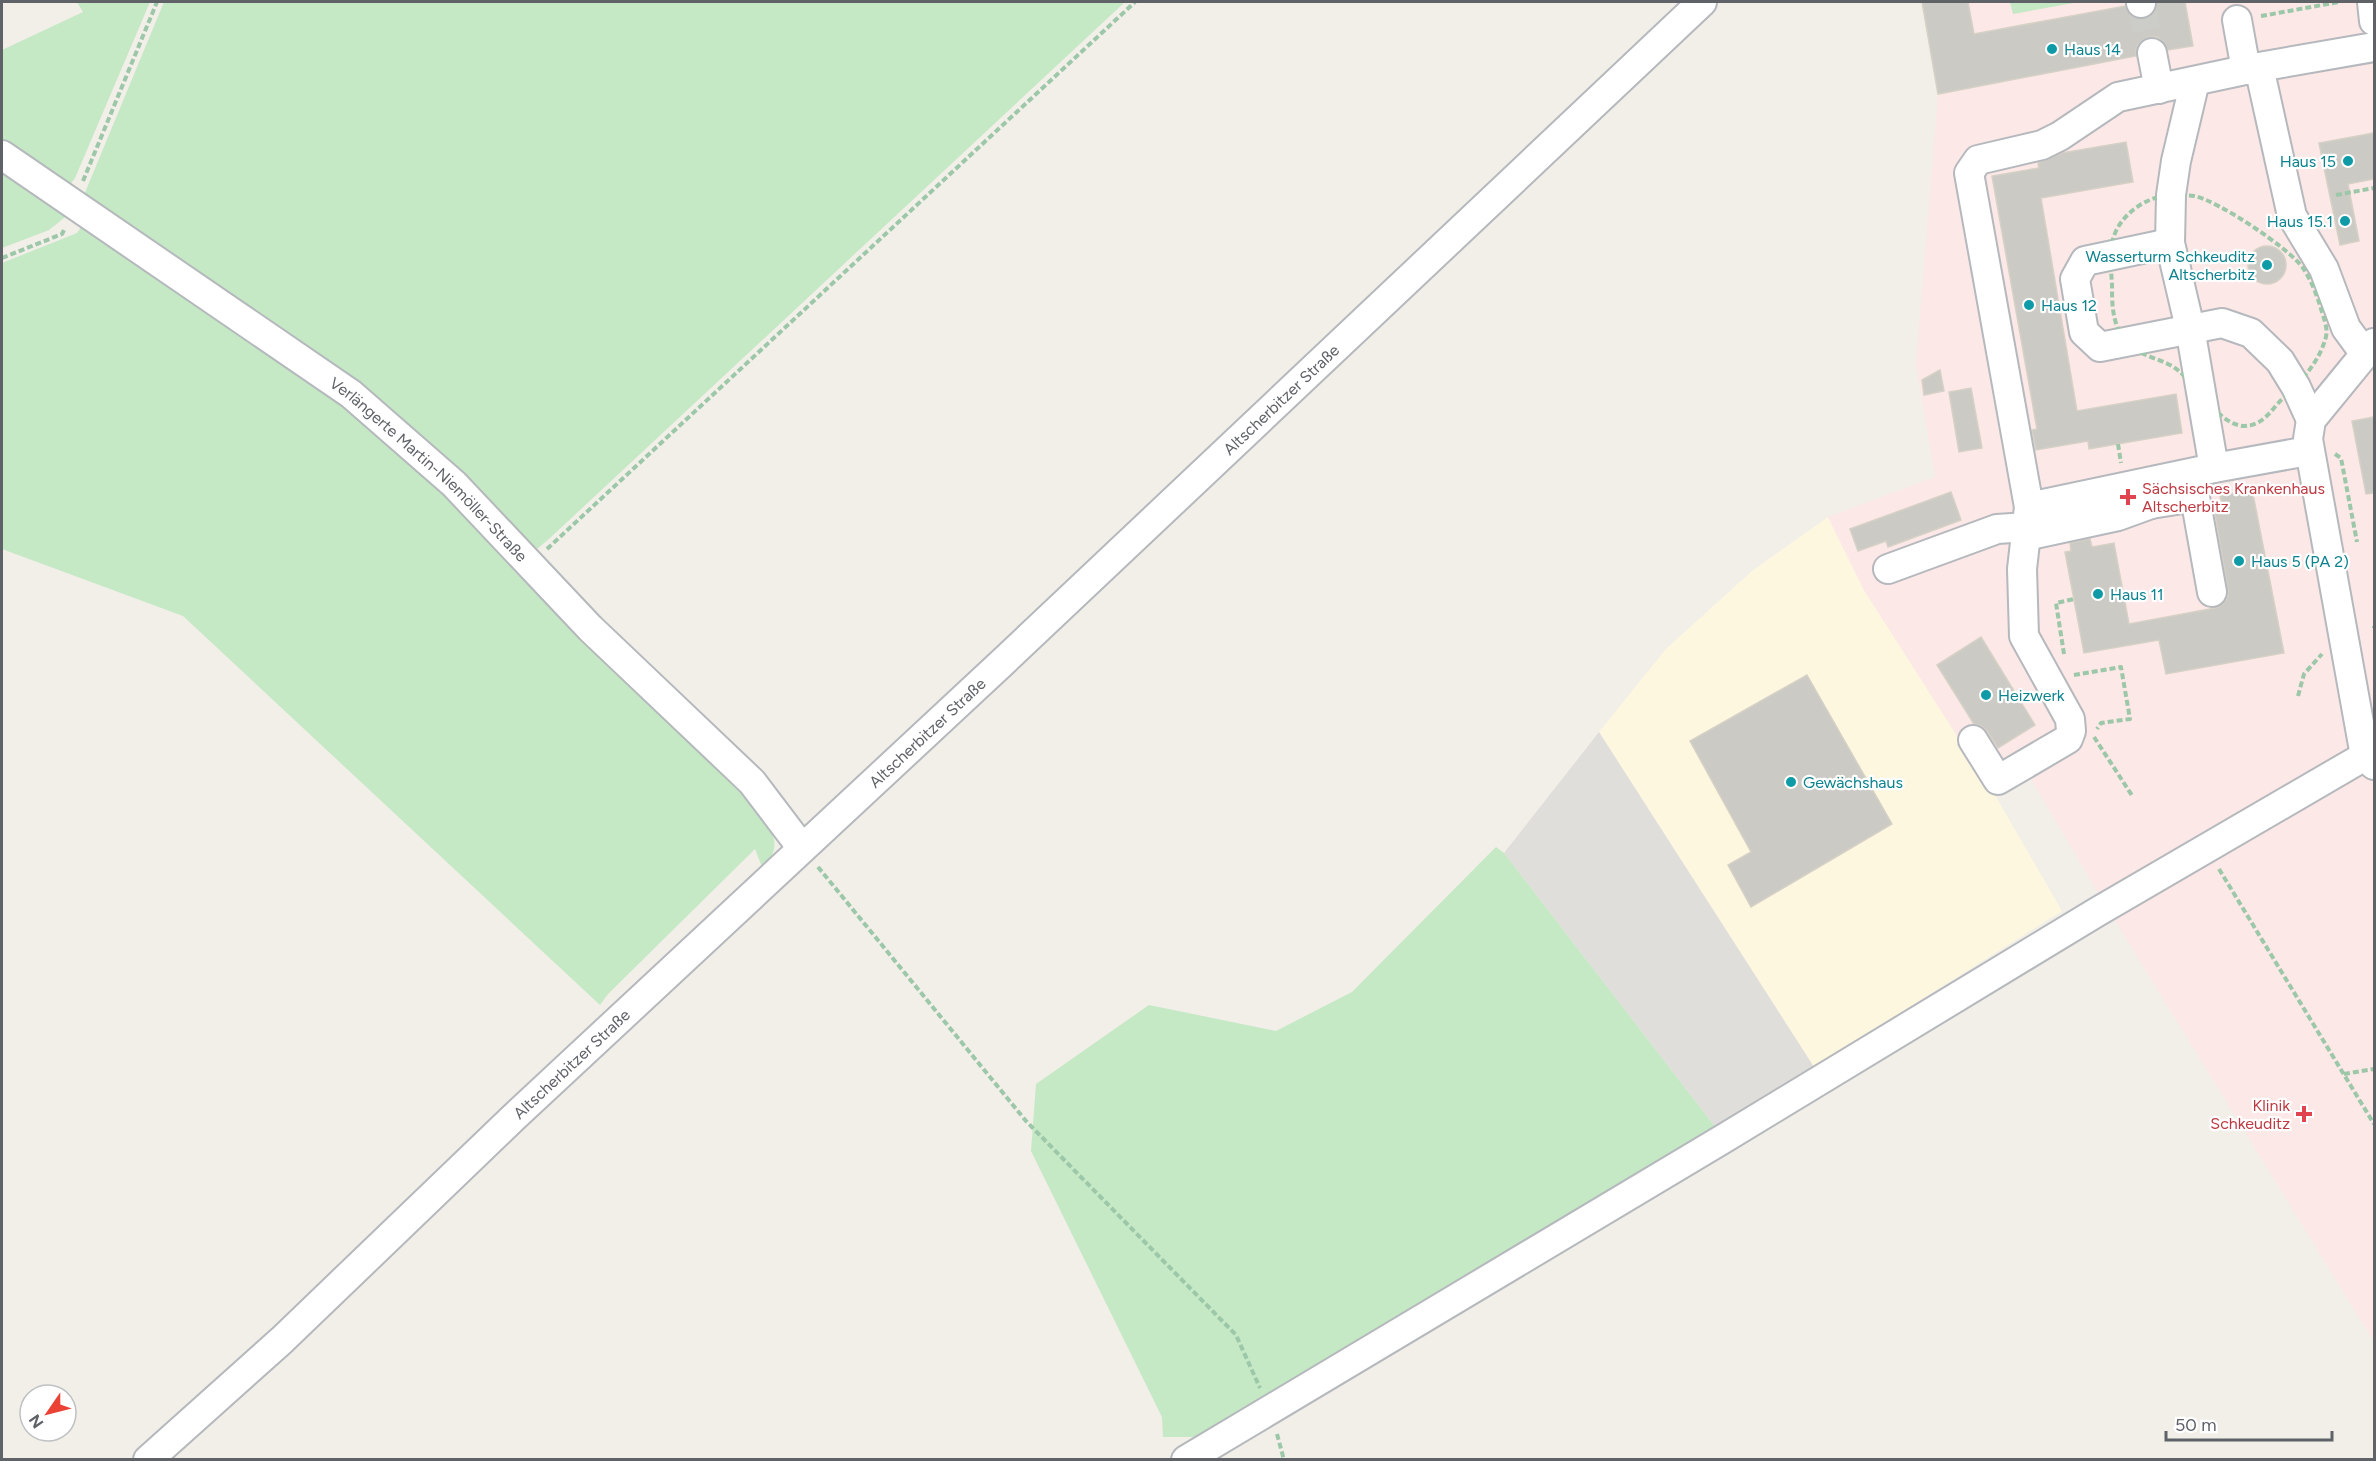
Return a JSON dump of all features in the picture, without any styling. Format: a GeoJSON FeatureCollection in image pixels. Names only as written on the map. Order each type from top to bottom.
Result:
{"type":"FeatureCollection","features":[{"type":"Feature","properties":{"kind":"street","name":"Altscherbitzer Straße"},"geometry":{"type":"LineString","coordinates":[[148,1460],[282,1340],[513,1118],[1005,660],[1702,2]]}},
{"type":"Feature","properties":{"kind":"street"},"geometry":{"type":"LineString","coordinates":[[2372,2],[2374,21]]}},
{"type":"Feature","properties":{"kind":"street"},"geometry":{"type":"LineString","coordinates":[[2237,20],[2292,216],[2324,269],[2346,328],[2370,349],[2311,420]]}},
{"type":"Feature","properties":{"kind":"street"},"geometry":{"type":"LineString","coordinates":[[1973,740],[1998,780],[2068,739],[2071,731],[2070,719],[2024,636],[2022,569],[2028,524],[1969,173],[1978,160],[2042,145],[2060,136],[2118,97],[2252,68],[2374,47]]}},
{"type":"Feature","properties":{"kind":"street"},"geometry":{"type":"LineString","coordinates":[[2152,53],[2159,89]]}},
{"type":"Feature","properties":{"kind":"street"},"geometry":{"type":"LineString","coordinates":[[2195,81],[2176,161],[2171,195],[2170,243],[2190,328],[2214,468]]}},
{"type":"Feature","properties":{"kind":"street","name":"Verlängerte Martin-Niemöller-Straße"},"geometry":{"type":"LineString","coordinates":[[2,155],[351,394],[454,484],[590,628],[752,782],[802,848]]}},
{"type":"Feature","properties":{"kind":"street"},"geometry":{"type":"LineString","coordinates":[[1186,1460],[2206,848],[2369,761],[2344,645],[2308,451],[2311,420],[2296,387],[2280,361],[2251,333],[2222,323],[2100,347],[2084,332],[2075,279],[2085,261],[2170,243]]}},
{"type":"Feature","properties":{"kind":"street"},"geometry":{"type":"LineString","coordinates":[[2028,524],[2187,474],[2308,451]]}},
{"type":"Feature","properties":{"kind":"street"},"geometry":{"type":"LineString","coordinates":[[2151,504],[2187,474]]}},
{"type":"Feature","properties":{"kind":"street"},"geometry":{"type":"LineString","coordinates":[[1888,569],[1997,529],[2118,516],[2151,504],[2196,497],[2212,592]]}},
{"type":"Feature","properties":{"kind":"path"},"geometry":{"type":"LineString","coordinates":[[2,258],[62,234],[79,208],[77,194],[157,2]]}},
{"type":"Feature","properties":{"kind":"path"},"geometry":{"type":"LineString","coordinates":[[529,563],[563,535],[1135,2]]}},
{"type":"Feature","properties":{"kind":"path"},"geometry":{"type":"LineString","coordinates":[[2237,20],[2339,2]]}},
{"type":"Feature","properties":{"kind":"path"},"geometry":{"type":"LineString","coordinates":[[2337,195],[2374,188]]}},
{"type":"Feature","properties":{"kind":"path"},"geometry":{"type":"LineString","coordinates":[[2064,655],[2056,603],[2074,599]]}},
{"type":"Feature","properties":{"kind":"path"},"geometry":{"type":"LineString","coordinates":[[2298,696],[2304,674],[2317,658],[2329,650],[2344,645]]}},
{"type":"Feature","properties":{"kind":"path"},"geometry":{"type":"LineString","coordinates":[[2068,676],[2121,667],[2130,719],[2101,723],[2093,735],[2133,796]]}},
{"type":"Feature","properties":{"kind":"path"},"geometry":{"type":"LineString","coordinates":[[802,848],[1026,1121],[1236,1335],[1270,1408],[1284,1460]]}},
{"type":"Feature","properties":{"kind":"path"},"geometry":{"type":"LineString","coordinates":[[2206,848],[2374,1124]]}},
{"type":"Feature","properties":{"kind":"path"},"geometry":{"type":"LineString","coordinates":[[2344,1074],[2374,1069]]}},
{"type":"Feature","properties":{"kind":"shaded area","name":"Sächsisches Krankenhaus Altscherbitz"},"geometry":{"type":"Polygon","coordinates":[[[1922,2],[2374,2],[2374,1342],[2098,893],[2031,779],[1996,797],[1864,590],[1828,517],[1935,477],[1916,364],[1938,94],[1922,2]]]}},
{"type":"Feature","properties":{"kind":"shaded area"},"geometry":{"type":"Polygon","coordinates":[[[1828,517],[1864,590],[1996,797],[2062,911],[1814,1067],[1599,732],[1666,649],[1752,571],[1828,517]]]}},
{"type":"Feature","properties":{"kind":"shaded area"},"geometry":{"type":"Polygon","coordinates":[[[1599,732],[1814,1067],[1716,1128],[1504,853],[1599,732]]]}},
{"type":"Feature","properties":{"kind":"green space"},"geometry":{"type":"Polygon","coordinates":[[[77,2],[150,2],[75,178],[66,190],[2,145],[2,50],[83,12],[77,2]]]}},
{"type":"Feature","properties":{"kind":"green space"},"geometry":{"type":"Polygon","coordinates":[[[164,2],[1125,2],[530,555],[84,195],[164,2]]]}},
{"type":"Feature","properties":{"kind":"green space"},"geometry":{"type":"Polygon","coordinates":[[[2010,2],[2079,2],[2013,14],[2010,2]]]}},
{"type":"Feature","properties":{"kind":"green space"},"geometry":{"type":"Polygon","coordinates":[[[2,167],[69,214],[49,230],[2,248],[2,167]]]}},
{"type":"Feature","properties":{"kind":"green space"},"geometry":{"type":"Polygon","coordinates":[[[84,223],[337,398],[465,509],[515,572],[759,810],[774,840],[773,854],[764,872],[755,849],[608,994],[600,1005],[183,616],[2,549],[2,263],[77,233],[84,223]]]}},
{"type":"Feature","properties":{"kind":"green space"},"geometry":{"type":"Polygon","coordinates":[[[1496,847],[1504,853],[1716,1128],[1196,1437],[1163,1437],[1162,1417],[1031,1151],[1036,1084],[1149,1005],[1276,1031],[1352,992],[1496,847]]]}},
{"type":"Feature","properties":{"kind":"building","name":"Haus 14"},"geometry":{"type":"Polygon","coordinates":[[[1922,2],[1968,2],[1974,34],[2125,6],[2132,17],[2149,18],[2155,12],[2157,2],[2185,2],[2193,46],[2168,50],[2164,42],[2157,37],[2149,37],[2141,41],[2136,48],[2136,56],[1938,94],[1922,2]]]}},
{"type":"Feature","properties":{"kind":"building","name":"Haus 15"},"geometry":{"type":"Polygon","coordinates":[[[2374,133],[2374,179],[2348,184],[2359,241],[2340,245],[2319,143],[2374,133]]]}},
{"type":"Feature","properties":{"kind":"building","name":"Haus 12"},"geometry":{"type":"Polygon","coordinates":[[[2126,142],[2133,182],[2041,198],[2077,411],[2176,394],[2182,433],[2089,449],[2088,441],[2036,450],[2032,430],[2037,429],[1992,176],[2039,168],[2038,163],[2062,153],[2126,142]]]}},
{"type":"Feature","properties":{"kind":"building","name":"Wasserturm Schkeuditz Altscherbitz"},"geometry":{"type":"Polygon","coordinates":[[[2267,246],[2274,247],[2280,252],[2285,258],[2285,272],[2280,278],[2274,283],[2267,284],[2260,283],[2254,278],[2249,272],[2248,265],[2249,258],[2254,252],[2260,247],[2267,246]]]}},
{"type":"Feature","properties":{"kind":"building"},"geometry":{"type":"Polygon","coordinates":[[[1940,370],[1944,391],[1924,395],[1922,380],[1940,370]]]}},
{"type":"Feature","properties":{"kind":"building"},"geometry":{"type":"Polygon","coordinates":[[[1971,388],[1982,448],[1959,452],[1949,392],[1971,388]]]}},
{"type":"Feature","properties":{"kind":"building"},"geometry":{"type":"Polygon","coordinates":[[[2374,417],[2374,493],[2366,494],[2352,421],[2374,417]]]}},
{"type":"Feature","properties":{"kind":"building","name":"Haus 5 (PA 2)"},"geometry":{"type":"Polygon","coordinates":[[[2252,489],[2284,653],[2166,674],[2159,640],[2084,653],[2065,552],[2071,551],[2070,543],[2090,539],[2092,547],[2114,543],[2129,624],[2215,608],[2223,604],[2228,597],[2215,513],[2224,511],[2220,496],[2252,489]]]}},
{"type":"Feature","properties":{"kind":"building"},"geometry":{"type":"Polygon","coordinates":[[[1951,492],[1961,520],[1888,547],[1886,541],[1858,551],[1850,529],[1951,492]]]}},
{"type":"Feature","properties":{"kind":"building","name":"Heizwerk"},"geometry":{"type":"Polygon","coordinates":[[[1981,637],[2035,725],[1998,748],[1987,731],[1974,724],[1937,665],[1981,637]]]}},
{"type":"Feature","properties":{"kind":"building","name":"Gewächshaus"},"geometry":{"type":"Polygon","coordinates":[[[1807,675],[1892,824],[1751,907],[1728,865],[1751,852],[1690,741],[1807,675]]]}},
{"type":"Feature","properties":{"kind":"tunnel"},"geometry":{"type":"LineString","coordinates":[[2141,3],[2152,53]]}},
{"type":"Feature","properties":{"kind":"place","name":"Haus 14"},"geometry":{"type":"Point","coordinates":[2052,49]}},
{"type":"Feature","properties":{"kind":"place","name":"Haus 15"},"geometry":{"type":"Point","coordinates":[2348,161]}},
{"type":"Feature","properties":{"kind":"place","name":"Haus 15.1"},"geometry":{"type":"Point","coordinates":[2345,221]}},
{"type":"Feature","properties":{"kind":"place","name":"Wasserturm Schkeuditz Altscherbitz"},"geometry":{"type":"Point","coordinates":[2267,265]}},
{"type":"Feature","properties":{"kind":"place","name":"Haus 12"},"geometry":{"type":"Point","coordinates":[2029,305]}},
{"type":"Feature","properties":{"kind":"place","name":"Sächsisches Krankenhaus Altscherbitz"},"geometry":{"type":"Point","coordinates":[2128,497]}},
{"type":"Feature","properties":{"kind":"place","name":"Haus 5 (PA 2)"},"geometry":{"type":"Point","coordinates":[2239,561]}},
{"type":"Feature","properties":{"kind":"place","name":"Haus 11"},"geometry":{"type":"Point","coordinates":[2098,594]}},
{"type":"Feature","properties":{"kind":"place","name":"Heizwerk"},"geometry":{"type":"Point","coordinates":[1986,695]}},
{"type":"Feature","properties":{"kind":"place","name":"Gewächshaus"},"geometry":{"type":"Point","coordinates":[1791,782]}},
{"type":"Feature","properties":{"kind":"place","name":"Klinik Schkeuditz"},"geometry":{"type":"Point","coordinates":[2304,1114]}}]}
